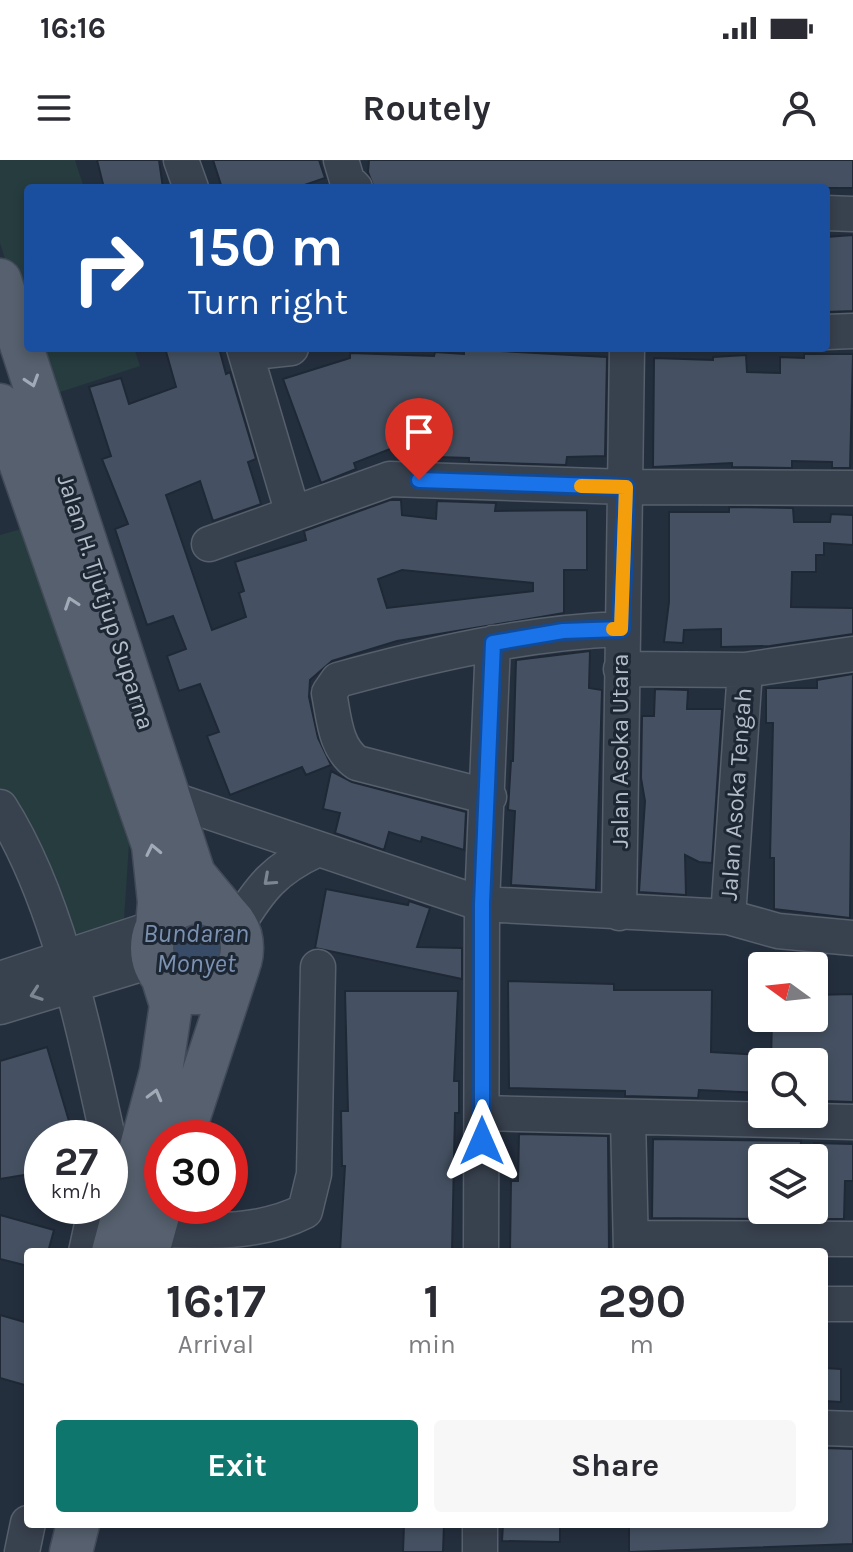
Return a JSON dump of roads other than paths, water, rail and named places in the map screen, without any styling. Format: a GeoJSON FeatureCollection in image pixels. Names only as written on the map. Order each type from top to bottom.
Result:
{"type":"FeatureCollection","features":[{"type":"Feature","properties":{"kind":"main road","name":"Jalan H. Tjutjup Suparna"},"geometry":{"type":"LineString","coordinates":[[0,280],[194,874],[234,935]]}},
{"type":"Feature","properties":{"kind":"main road","name":"Jalan H. Tjutjup Suparna"},"geometry":{"type":"LineString","coordinates":[[0,405],[153,845],[159,902],[158,955],[171,1005],[161,1072],[114,1248]]}},
{"type":"Feature","properties":{"kind":"main road"},"geometry":{"type":"LineString","coordinates":[[189,904],[213,906],[234,935],[230,979],[216,989],[199,993],[181,990],[158,955],[167,914],[189,904]]}},
{"type":"Feature","properties":{"kind":"main road"},"geometry":{"type":"LineString","coordinates":[[187,1120],[234,935]]}},
{"type":"Feature","properties":{"kind":"main road"},"geometry":{"type":"LineString","coordinates":[[44,1552],[50,1528]]}},
{"type":"Feature","properties":{"kind":"main road"},"geometry":{"type":"LineString","coordinates":[[71,1552],[77,1528]]}},
{"type":"Feature","properties":{"kind":"street"},"geometry":{"type":"LineString","coordinates":[[181,160],[190,184]]}},
{"type":"Feature","properties":{"kind":"street"},"geometry":{"type":"LineString","coordinates":[[341,160],[351,184]]}},
{"type":"Feature","properties":{"kind":"street"},"geometry":{"type":"LineString","coordinates":[[830,213],[853,214]]}},
{"type":"Feature","properties":{"kind":"street"},"geometry":{"type":"LineString","coordinates":[[830,332],[853,331]]}},
{"type":"Feature","properties":{"kind":"street"},"geometry":{"type":"LineString","coordinates":[[245,352],[293,514]]}},
{"type":"Feature","properties":{"kind":"street","name":"Jalan Asoka Utara"},"geometry":{"type":"LineString","coordinates":[[619,913],[627,352]]}},
{"type":"Feature","properties":{"kind":"street"},"geometry":{"type":"LineString","coordinates":[[209,544],[390,479],[626,487],[853,488]]}},
{"type":"Feature","properties":{"kind":"street"},"geometry":{"type":"LineString","coordinates":[[489,797],[357,763],[348,757],[342,749],[329,693],[338,680],[427,656],[493,643],[563,631],[621,629]]}},
{"type":"Feature","properties":{"kind":"street"},"geometry":{"type":"LineString","coordinates":[[481,1248],[482,904],[489,797],[493,643]]}},
{"type":"Feature","properties":{"kind":"street"},"geometry":{"type":"LineString","coordinates":[[621,669],[745,670],[853,654]]}},
{"type":"Feature","properties":{"kind":"street","name":"Jalan Asoka Tengah"},"geometry":{"type":"LineString","coordinates":[[728,917],[745,670]]}},
{"type":"Feature","properties":{"kind":"street"},"geometry":{"type":"LineString","coordinates":[[171,799],[482,904],[728,917],[778,931],[853,938]]}},
{"type":"Feature","properties":{"kind":"street"},"geometry":{"type":"LineString","coordinates":[[0,807],[18,835],[68,969],[104,1120]]}},
{"type":"Feature","properties":{"kind":"street"},"geometry":{"type":"LineString","coordinates":[[234,935],[260,888],[291,861],[316,850]]}},
{"type":"Feature","properties":{"kind":"street"},"geometry":{"type":"LineString","coordinates":[[0,979],[158,955]]}},
{"type":"Feature","properties":{"kind":"street"},"geometry":{"type":"LineString","coordinates":[[154,1228],[226,1232],[283,1222],[305,1211],[314,1174],[318,967]]}},
{"type":"Feature","properties":{"kind":"street"},"geometry":{"type":"LineString","coordinates":[[0,1007],[68,969]]}},
{"type":"Feature","properties":{"kind":"street"},"geometry":{"type":"LineString","coordinates":[[482,1113],[853,1122]]}},
{"type":"Feature","properties":{"kind":"street"},"geometry":{"type":"LineString","coordinates":[[628,1117],[632,1245],[853,1239]]}},
{"type":"Feature","properties":{"kind":"street"},"geometry":{"type":"LineString","coordinates":[[87,1248],[92,1224]]}},
{"type":"Feature","properties":{"kind":"street"},"geometry":{"type":"LineString","coordinates":[[828,1304],[853,1304]]}},
{"type":"Feature","properties":{"kind":"street"},"geometry":{"type":"LineString","coordinates":[[828,1428],[853,1429]]}},
{"type":"Feature","properties":{"kind":"street"},"geometry":{"type":"LineString","coordinates":[[22,1552],[27,1528]]}},
{"type":"Feature","properties":{"kind":"street"},"geometry":{"type":"LineString","coordinates":[[480,1528],[480,1552]]}},
{"type":"Feature","properties":{"kind":"water","name":"Bundaran Monyet"},"geometry":{"type":"Polygon","coordinates":[[[190,907],[212,914],[227,924],[236,945],[220,980],[196,988],[172,980],[160,931],[177,912],[190,907]]]}}]}
